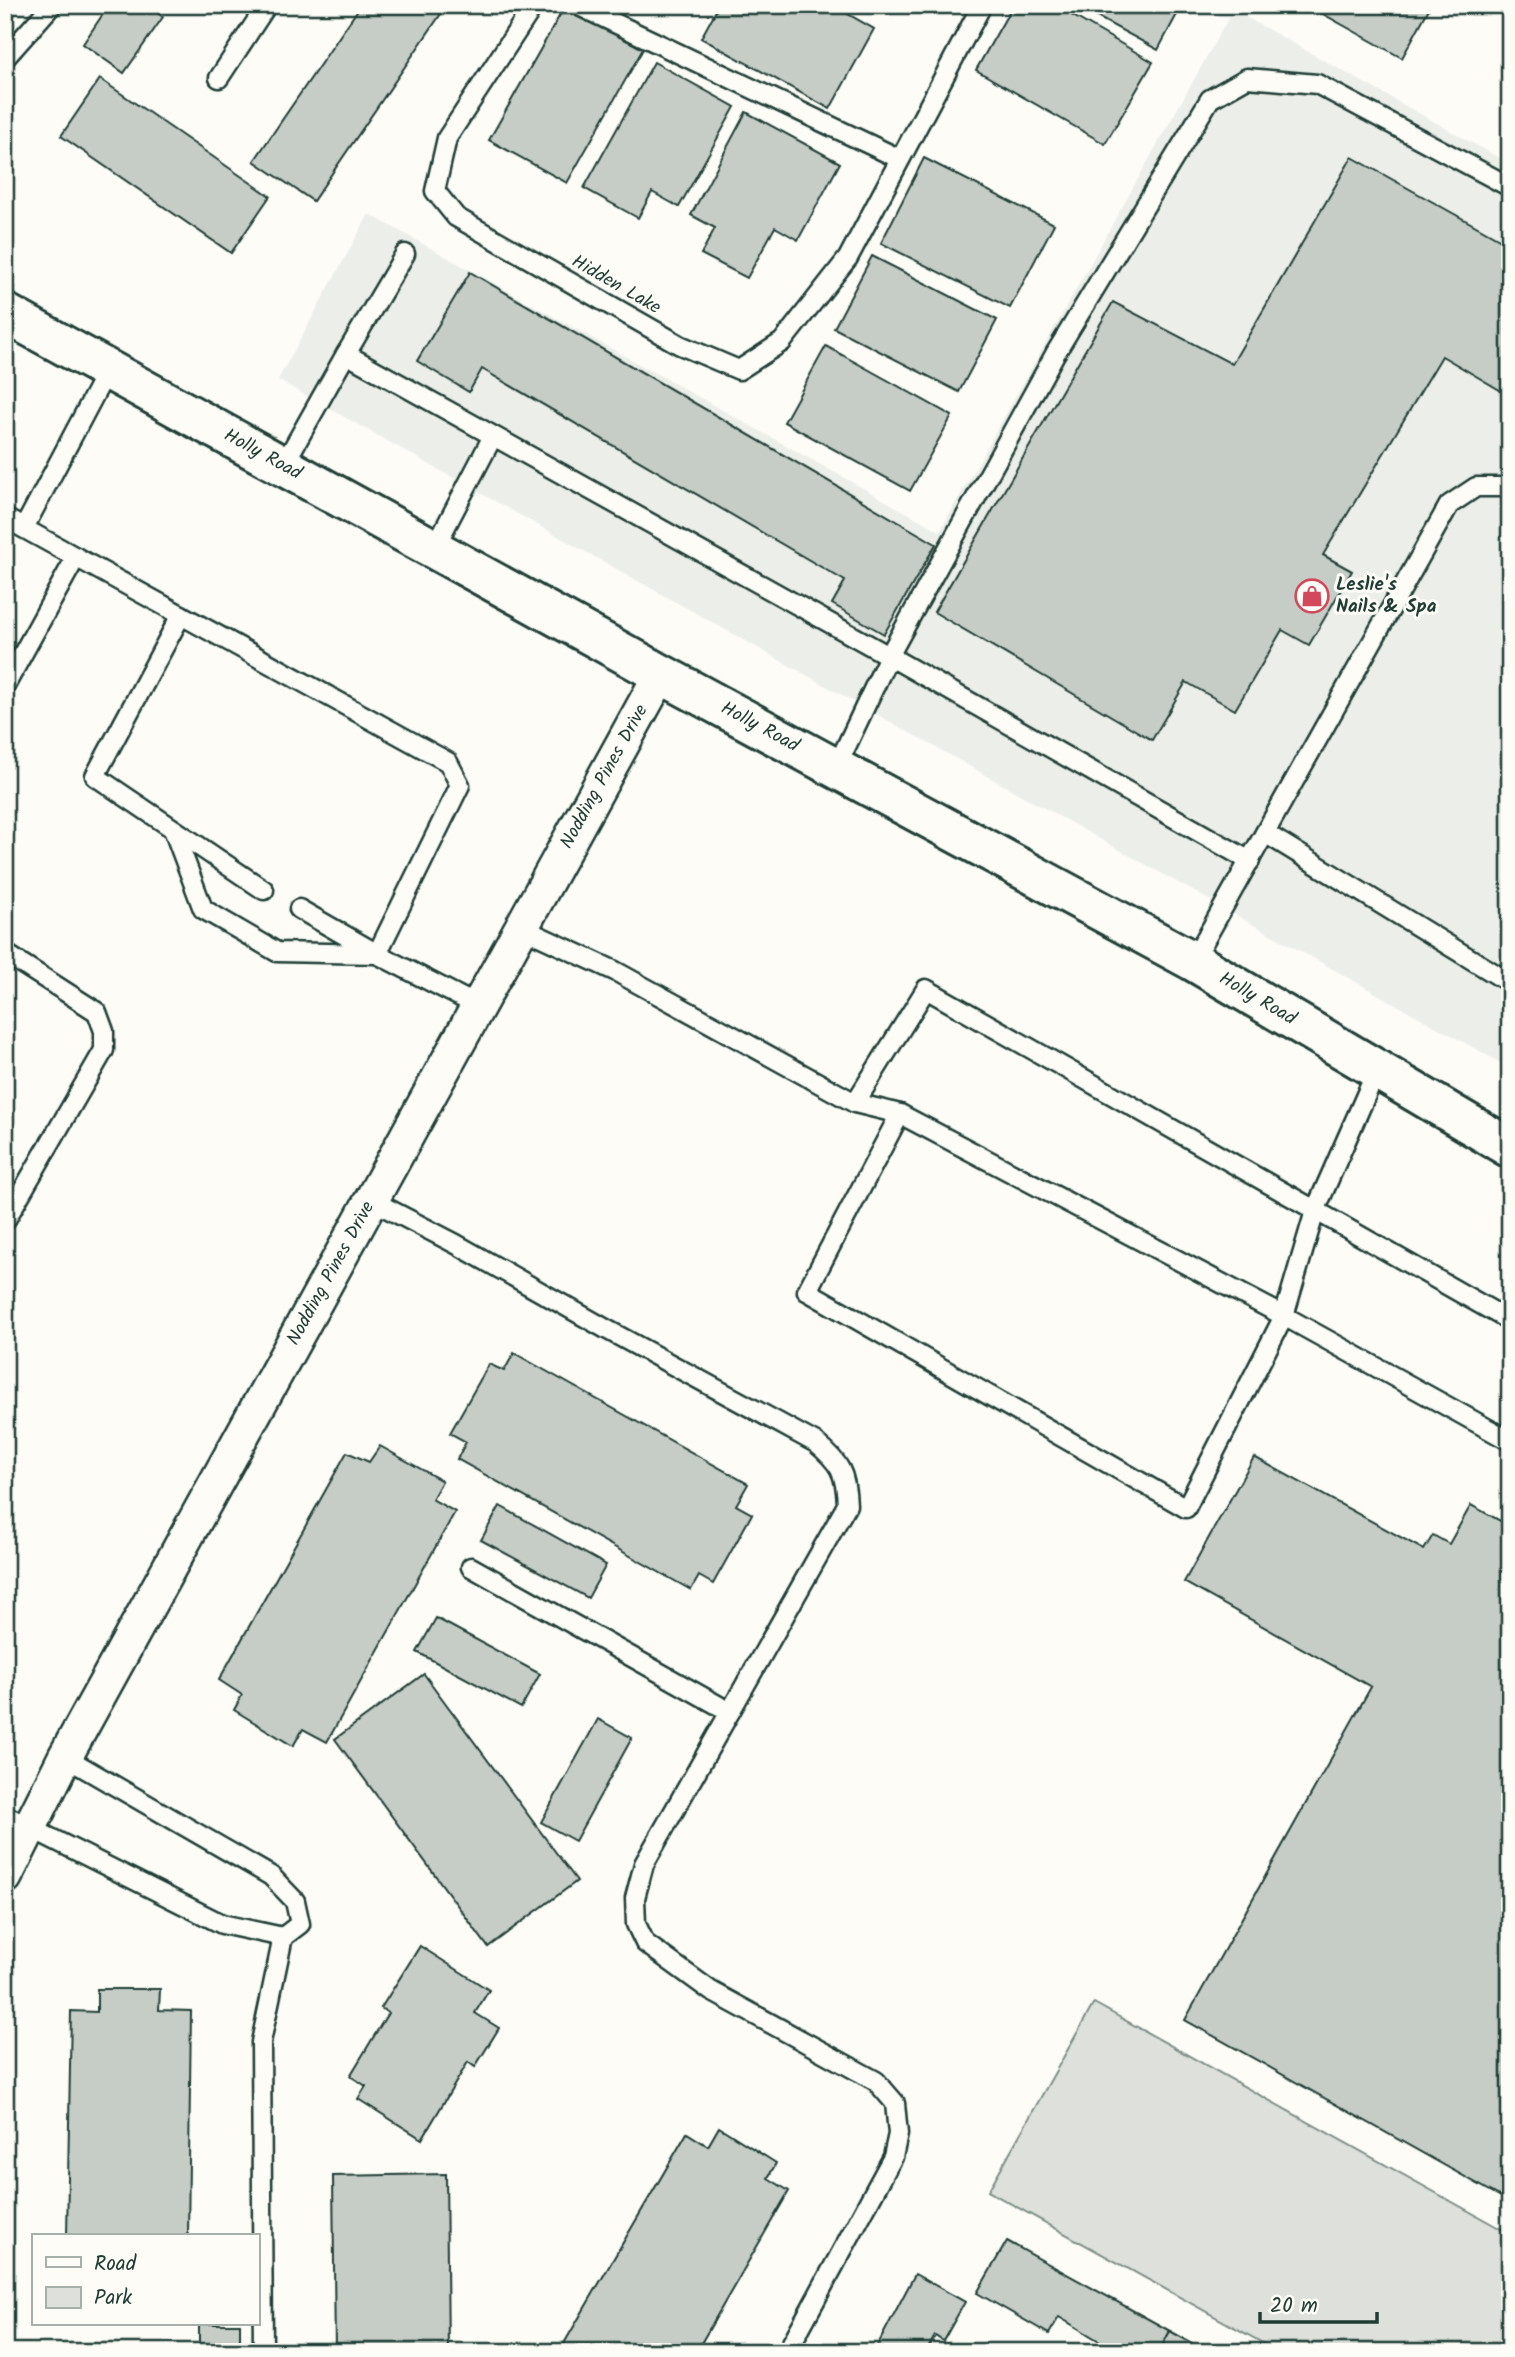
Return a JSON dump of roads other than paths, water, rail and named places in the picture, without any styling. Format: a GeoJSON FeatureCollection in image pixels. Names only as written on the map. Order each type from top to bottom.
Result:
{"type":"FeatureCollection","features":[{"type":"Feature","properties":{"kind":"main road","name":"Holly Road"},"geometry":{"type":"LineString","coordinates":[[5,313],[661,674],[1194,961],[1510,1148]]}},
{"type":"Feature","properties":{"kind":"street","name":"Nodding Pines Drive"},"geometry":{"type":"LineString","coordinates":[[5,1877],[18,1821],[65,1757],[661,674]]}},
{"type":"Feature","properties":{"kind":"lane"},"geometry":{"type":"LineString","coordinates":[[5,58],[52,5]]}},
{"type":"Feature","properties":{"kind":"lane","name":"Hidden Lake"},"geometry":{"type":"LineString","coordinates":[[534,5],[447,138],[435,191],[456,217],[680,345],[739,370],[782,342],[848,258],[982,5]]}},
{"type":"Feature","properties":{"kind":"lane"},"geometry":{"type":"LineString","coordinates":[[577,5],[900,159]]}},
{"type":"Feature","properties":{"kind":"lane"},"geometry":{"type":"LineString","coordinates":[[219,78],[262,6]]}},
{"type":"Feature","properties":{"kind":"lane"},"geometry":{"type":"LineString","coordinates":[[836,768],[889,656],[1055,354],[1210,99],[1247,78],[1317,85],[1510,187]]}},
{"type":"Feature","properties":{"kind":"lane"},"geometry":{"type":"LineString","coordinates":[[283,466],[405,254]]}},
{"type":"Feature","properties":{"kind":"lane"},"geometry":{"type":"LineString","coordinates":[[346,354],[889,656],[1250,861]]}},
{"type":"Feature","properties":{"kind":"lane"},"geometry":{"type":"LineString","coordinates":[[24,528],[108,369]]}},
{"type":"Feature","properties":{"kind":"lane"},"geometry":{"type":"LineString","coordinates":[[434,549],[493,436]]}},
{"type":"Feature","properties":{"kind":"lane"},"geometry":{"type":"LineString","coordinates":[[1194,961],[1449,505],[1476,487],[1510,487]]}},
{"type":"Feature","properties":{"kind":"lane"},"geometry":{"type":"LineString","coordinates":[[5,518],[447,762],[460,785],[377,954]]}},
{"type":"Feature","properties":{"kind":"lane"},"geometry":{"type":"LineString","coordinates":[[5,686],[76,557]]}},
{"type":"Feature","properties":{"kind":"lane"},"geometry":{"type":"LineString","coordinates":[[181,615],[95,776],[264,890]]}},
{"type":"Feature","properties":{"kind":"lane"},"geometry":{"type":"LineString","coordinates":[[173,829],[203,909],[277,952],[377,954]]}},
{"type":"Feature","properties":{"kind":"lane"},"geometry":{"type":"LineString","coordinates":[[1265,833],[1510,984]]}},
{"type":"Feature","properties":{"kind":"lane"},"geometry":{"type":"LineString","coordinates":[[299,909],[377,954],[478,1006]]}},
{"type":"Feature","properties":{"kind":"lane"},"geometry":{"type":"LineString","coordinates":[[522,928],[615,971],[855,1103],[900,1114],[1284,1316],[1510,1441]]}},
{"type":"Feature","properties":{"kind":"lane"},"geometry":{"type":"LineString","coordinates":[[5,953],[97,1012],[104,1031],[104,1050],[5,1221]]}},
{"type":"Feature","properties":{"kind":"lane"},"geometry":{"type":"LineString","coordinates":[[855,1103],[926,989],[1510,1321]]}},
{"type":"Feature","properties":{"kind":"lane"},"geometry":{"type":"LineString","coordinates":[[900,1114],[807,1291],[1186,1508],[1284,1316],[1315,1211],[1377,1070]]}},
{"type":"Feature","properties":{"kind":"lane"},"geometry":{"type":"LineString","coordinates":[[371,1200],[456,1244],[816,1443],[834,1458],[846,1480],[846,1505],[644,1864],[635,1898],[636,1924],[645,1943],[711,1992],[876,2081],[895,2103],[898,2134],[893,2157],[787,2352]]}},
{"type":"Feature","properties":{"kind":"lane"},"geometry":{"type":"LineString","coordinates":[[471,1567],[730,1712]]}},
{"type":"Feature","properties":{"kind":"lane"},"geometry":{"type":"LineString","coordinates":[[65,1757],[271,1876],[295,1901],[300,1924],[283,1937],[261,2042],[263,2352]]}},
{"type":"Feature","properties":{"kind":"lane"},"geometry":{"type":"LineString","coordinates":[[18,1821],[222,1924],[283,1937]]}},
{"type":"Feature","properties":{"kind":"place","name":"Leslie's Nails & Spa"},"geometry":{"type":"Point","coordinates":[1312,596]}}]}
